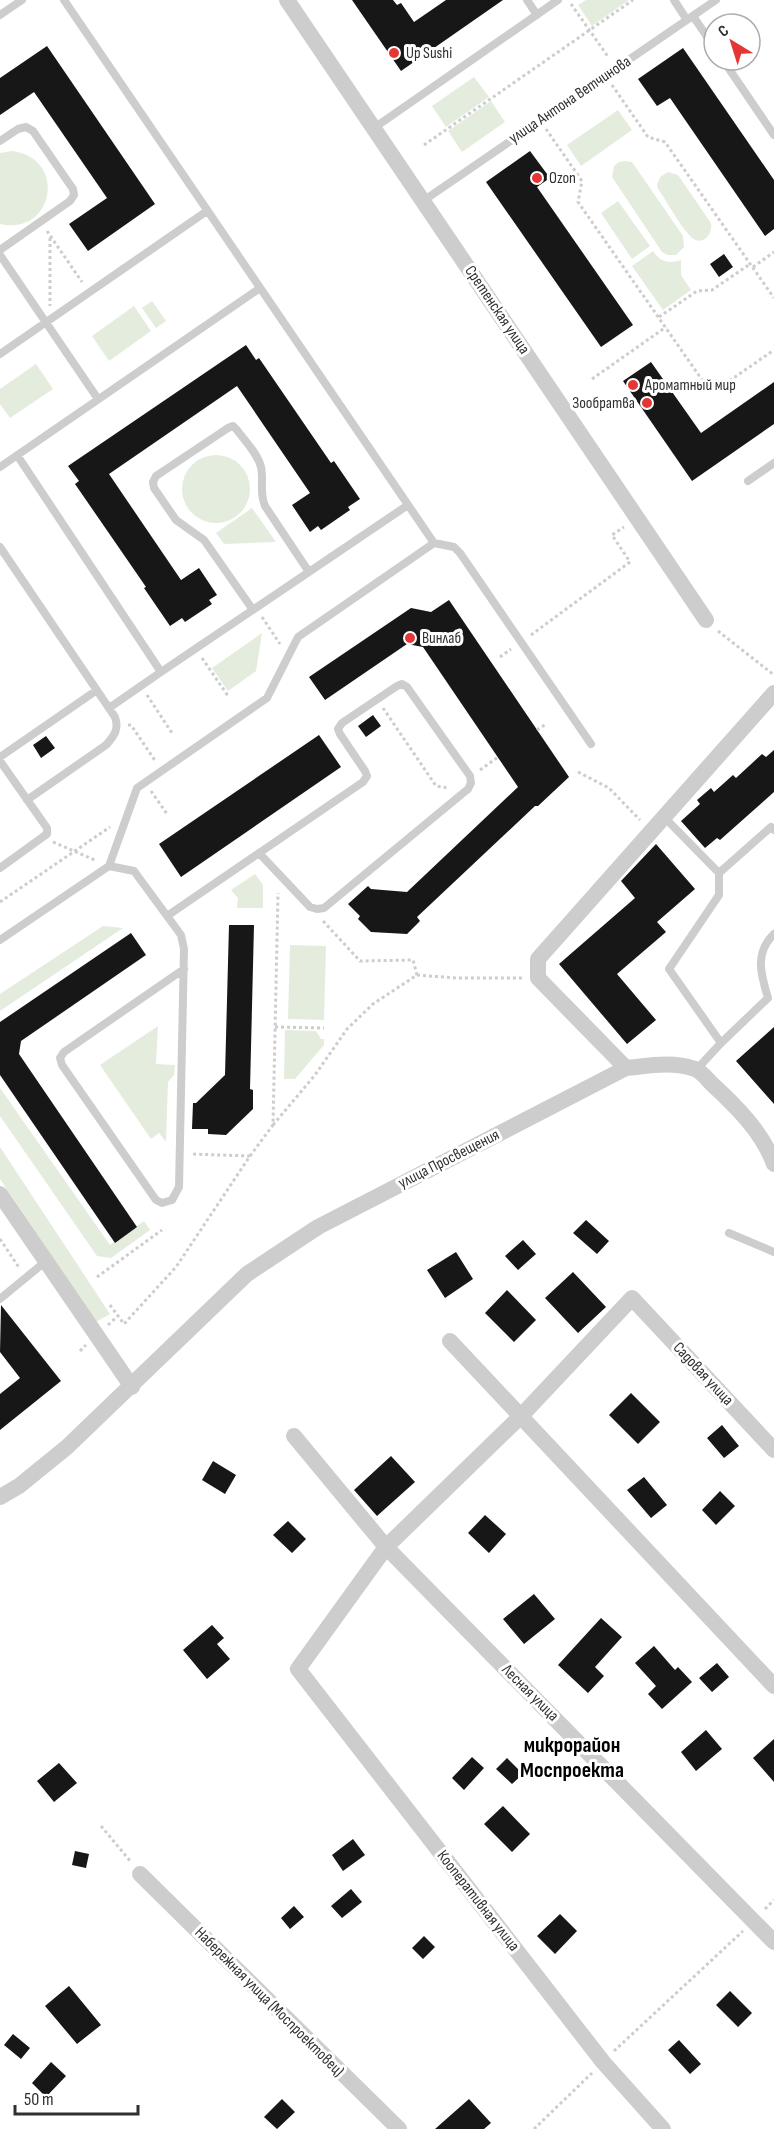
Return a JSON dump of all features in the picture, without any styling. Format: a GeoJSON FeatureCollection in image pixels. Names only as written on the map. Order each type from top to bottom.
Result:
{"type":"FeatureCollection","features":[{"type":"Feature","properties":{"kind":"street","name":"Сретенская улица"},"geometry":{"type":"LineString","coordinates":[[287,0],[705,620]]}},
{"type":"Feature","properties":{"kind":"street"},"geometry":{"type":"LineString","coordinates":[[626,1068],[538,978],[538,959],[774,693]]}},
{"type":"Feature","properties":{"kind":"street","name":"улица Просвещения"},"geometry":{"type":"LineString","coordinates":[[0,1497],[19,1486],[67,1447],[247,1274],[318,1227],[626,1068],[664,1064],[696,1069]]}},
{"type":"Feature","properties":{"kind":"street"},"geometry":{"type":"LineString","coordinates":[[696,1069],[734,1104],[753,1127],[774,1164]]}},
{"type":"Feature","properties":{"kind":"street"},"geometry":{"type":"LineString","coordinates":[[0,1194],[132,1387]]}},
{"type":"Feature","properties":{"kind":"street","name":"Садовая улица"},"geometry":{"type":"LineString","coordinates":[[521,1416],[632,1298],[774,1450]]}},
{"type":"Feature","properties":{"kind":"street"},"geometry":{"type":"LineString","coordinates":[[450,1341],[774,1686]]}},
{"type":"Feature","properties":{"kind":"street"},"geometry":{"type":"LineString","coordinates":[[386,1547],[521,1416]]}},
{"type":"Feature","properties":{"kind":"street","name":"Лесная улица"},"geometry":{"type":"LineString","coordinates":[[294,1436],[386,1547],[774,1942]]}},
{"type":"Feature","properties":{"kind":"street","name":"Кооперативная улица"},"geometry":{"type":"LineString","coordinates":[[386,1547],[298,1669],[603,2062],[663,2129]]}},
{"type":"Feature","properties":{"kind":"street","name":"Набережная улица (Моспроектовец)"},"geometry":{"type":"LineString","coordinates":[[140,1874],[399,2129]]}},
{"type":"Feature","properties":{"kind":"lane"},"geometry":{"type":"LineString","coordinates":[[0,15],[21,0]]}},
{"type":"Feature","properties":{"kind":"lane"},"geometry":{"type":"LineString","coordinates":[[64,0],[434,543],[454,547],[460,553],[591,744]]}},
{"type":"Feature","properties":{"kind":"lane"},"geometry":{"type":"LineString","coordinates":[[527,0],[537,15]]}},
{"type":"Feature","properties":{"kind":"lane"},"geometry":{"type":"LineString","coordinates":[[374,128],[558,0]]}},
{"type":"Feature","properties":{"kind":"lane"},"geometry":{"type":"LineString","coordinates":[[674,0],[702,32]]}},
{"type":"Feature","properties":{"kind":"lane","name":"улица Антона Ветчинова"},"geometry":{"type":"LineString","coordinates":[[423,201],[716,0]]}},
{"type":"Feature","properties":{"kind":"lane"},"geometry":{"type":"LineString","coordinates":[[731,72],[774,135]]}},
{"type":"Feature","properties":{"kind":"lane"},"geometry":{"type":"LineString","coordinates":[[0,141],[18,129],[26,127],[33,131],[73,189],[74,195],[70,201],[0,250]]}},
{"type":"Feature","properties":{"kind":"lane"},"geometry":{"type":"LineString","coordinates":[[0,354],[207,211]]}},
{"type":"Feature","properties":{"kind":"lane"},"geometry":{"type":"LineString","coordinates":[[0,255],[98,399]]}},
{"type":"Feature","properties":{"kind":"lane"},"geometry":{"type":"LineString","coordinates":[[0,467],[260,288]]}},
{"type":"Feature","properties":{"kind":"lane"},"geometry":{"type":"LineString","coordinates":[[254,609],[204,540],[176,520],[154,488],[153,482],[156,476],[233,426],[261,466],[262,496],[265,506],[309,572]]}},
{"type":"Feature","properties":{"kind":"lane"},"geometry":{"type":"LineString","coordinates":[[17,455],[161,672]]}},
{"type":"Feature","properties":{"kind":"lane"},"geometry":{"type":"LineString","coordinates":[[748,481],[774,463]]}},
{"type":"Feature","properties":{"kind":"lane"},"geometry":{"type":"LineString","coordinates":[[109,708],[408,505]]}},
{"type":"Feature","properties":{"kind":"lane"},"geometry":{"type":"LineString","coordinates":[[0,940],[109,866],[134,794],[145,782],[267,698],[298,637],[434,543]]}},
{"type":"Feature","properties":{"kind":"lane"},"geometry":{"type":"LineString","coordinates":[[0,547],[109,708],[117,725],[115,735],[106,745],[27,800]]}},
{"type":"Feature","properties":{"kind":"lane"},"geometry":{"type":"LineString","coordinates":[[167,916],[259,853],[363,782],[367,776],[365,771],[338,729],[342,723],[397,686],[402,684],[407,687],[470,776],[471,783],[465,791],[324,908],[310,907],[259,853]]}},
{"type":"Feature","properties":{"kind":"lane"},"geometry":{"type":"LineString","coordinates":[[0,868],[44,838],[47,828],[0,759],[97,690]]}},
{"type":"Feature","properties":{"kind":"lane"},"geometry":{"type":"LineString","coordinates":[[663,817],[720,873]]}},
{"type":"Feature","properties":{"kind":"lane"},"geometry":{"type":"LineString","coordinates":[[721,1043],[669,969],[719,895],[720,873],[771,827],[774,830]]}},
{"type":"Feature","properties":{"kind":"lane"},"geometry":{"type":"LineString","coordinates":[[109,866],[134,871],[183,942],[184,969],[179,1187],[172,1200],[162,1203],[156,1200],[137,1173],[62,1065],[60,1058],[64,1052],[184,969]]}},
{"type":"Feature","properties":{"kind":"lane"},"geometry":{"type":"LineString","coordinates":[[696,1069],[721,1043],[771,1002],[760,974],[764,944],[774,934]]}},
{"type":"Feature","properties":{"kind":"lane"},"geometry":{"type":"LineString","coordinates":[[729,1233],[774,1252]]}},
{"type":"Feature","properties":{"kind":"lane"},"geometry":{"type":"LineString","coordinates":[[0,1299],[46,1261]]}},
{"type":"Feature","properties":{"kind":"path"},"geometry":{"type":"LineString","coordinates":[[424,145],[633,0]]}},
{"type":"Feature","properties":{"kind":"path"},"geometry":{"type":"LineString","coordinates":[[571,4],[609,58]]}},
{"type":"Feature","properties":{"kind":"path"},"geometry":{"type":"LineString","coordinates":[[606,76],[648,137],[665,142],[774,298]]}},
{"type":"Feature","properties":{"kind":"path"},"geometry":{"type":"LineString","coordinates":[[540,120],[582,181],[578,202],[707,387],[712,390],[719,388],[774,350]]}},
{"type":"Feature","properties":{"kind":"path"},"geometry":{"type":"LineString","coordinates":[[40,222],[89,293]]}},
{"type":"Feature","properties":{"kind":"path"},"geometry":{"type":"LineString","coordinates":[[50,236],[50,308],[56,315]]}},
{"type":"Feature","properties":{"kind":"path"},"geometry":{"type":"LineString","coordinates":[[658,317],[697,291],[712,290],[774,252]]}},
{"type":"Feature","properties":{"kind":"path"},"geometry":{"type":"LineString","coordinates":[[592,379],[666,327]]}},
{"type":"Feature","properties":{"kind":"path"},"geometry":{"type":"LineString","coordinates":[[500,657],[630,562],[612,535],[625,527]]}},
{"type":"Feature","properties":{"kind":"path"},"geometry":{"type":"LineString","coordinates":[[254,609],[288,655]]}},
{"type":"Feature","properties":{"kind":"path"},"geometry":{"type":"LineString","coordinates":[[705,620],[774,675]]}},
{"type":"Feature","properties":{"kind":"path"},"geometry":{"type":"LineString","coordinates":[[196,649],[228,696]]}},
{"type":"Feature","properties":{"kind":"path"},"geometry":{"type":"LineString","coordinates":[[141,686],[172,733]]}},
{"type":"Feature","properties":{"kind":"path"},"geometry":{"type":"LineString","coordinates":[[377,700],[436,786],[465,791]]}},
{"type":"Feature","properties":{"kind":"path"},"geometry":{"type":"LineString","coordinates":[[537,730],[546,724]]}},
{"type":"Feature","properties":{"kind":"path"},"geometry":{"type":"LineString","coordinates":[[117,725],[131,725],[162,770]]}},
{"type":"Feature","properties":{"kind":"path"},"geometry":{"type":"LineString","coordinates":[[480,770],[498,757]]}},
{"type":"Feature","properties":{"kind":"path"},"geometry":{"type":"LineString","coordinates":[[578,772],[609,788],[652,830]]}},
{"type":"Feature","properties":{"kind":"path"},"geometry":{"type":"LineString","coordinates":[[145,782],[167,814]]}},
{"type":"Feature","properties":{"kind":"path"},"geometry":{"type":"LineString","coordinates":[[0,902],[126,815]]}},
{"type":"Feature","properties":{"kind":"path"},"geometry":{"type":"LineString","coordinates":[[44,838],[109,866]]}},
{"type":"Feature","properties":{"kind":"path"},"geometry":{"type":"LineString","coordinates":[[273,1125],[279,890]]}},
{"type":"Feature","properties":{"kind":"path"},"geometry":{"type":"LineString","coordinates":[[323,921],[360,961],[414,960],[417,975]]}},
{"type":"Feature","properties":{"kind":"path"},"geometry":{"type":"LineString","coordinates":[[110,1305],[124,1324],[176,1267],[273,1125],[315,1075],[347,1029],[373,1004],[417,975],[456,978],[538,978]]}},
{"type":"Feature","properties":{"kind":"path"},"geometry":{"type":"LineString","coordinates":[[275,1027],[324,1028]]}},
{"type":"Feature","properties":{"kind":"path"},"geometry":{"type":"LineString","coordinates":[[189,1154],[250,1156]]}},
{"type":"Feature","properties":{"kind":"path"},"geometry":{"type":"LineString","coordinates":[[97,1277],[162,1230]]}},
{"type":"Feature","properties":{"kind":"path"},"geometry":{"type":"LineString","coordinates":[[0,1239],[26,1278]]}},
{"type":"Feature","properties":{"kind":"path"},"geometry":{"type":"LineString","coordinates":[[101,1826],[140,1874]]}},
{"type":"Feature","properties":{"kind":"path"},"geometry":{"type":"LineString","coordinates":[[534,2129],[774,1900]]}},
{"type":"Feature","properties":{"kind":"shaded area"},"geometry":{"type":"Polygon","coordinates":[[[586,0],[629,0],[592,26],[578,5],[586,0]]]}},
{"type":"Feature","properties":{"kind":"shaded area"},"geometry":{"type":"Polygon","coordinates":[[[474,77],[489,97],[446,127],[432,106],[474,77]]]}},
{"type":"Feature","properties":{"kind":"shaded area"},"geometry":{"type":"Polygon","coordinates":[[[491,101],[505,122],[462,152],[448,131],[491,101]]]}},
{"type":"Feature","properties":{"kind":"shaded area"},"geometry":{"type":"Polygon","coordinates":[[[618,110],[632,130],[581,166],[567,145],[618,110]]]}},
{"type":"Feature","properties":{"kind":"shaded area"},"geometry":{"type":"Polygon","coordinates":[[[12,151],[30,157],[41,167],[47,180],[47,195],[42,208],[33,219],[18,225],[0,224],[0,153],[12,151]]]}},
{"type":"Feature","properties":{"kind":"shaded area"},"geometry":{"type":"Polygon","coordinates":[[[625,161],[632,162],[683,236],[684,247],[676,255],[667,255],[662,252],[612,177],[614,166],[625,161]]]}},
{"type":"Feature","properties":{"kind":"shaded area"},"geometry":{"type":"Polygon","coordinates":[[[668,172],[678,175],[711,223],[710,232],[703,240],[695,240],[691,237],[658,189],[660,177],[668,172]]]}},
{"type":"Feature","properties":{"kind":"shaded area"},"geometry":{"type":"Polygon","coordinates":[[[618,201],[650,246],[632,259],[601,213],[618,201]]]}},
{"type":"Feature","properties":{"kind":"shaded area"},"geometry":{"type":"Polygon","coordinates":[[[653,251],[665,261],[681,260],[681,275],[691,290],[663,310],[632,266],[653,251]]]}},
{"type":"Feature","properties":{"kind":"shaded area"},"geometry":{"type":"Polygon","coordinates":[[[152,301],[166,321],[156,328],[142,308],[152,301]]]}},
{"type":"Feature","properties":{"kind":"shaded area"},"geometry":{"type":"Polygon","coordinates":[[[134,306],[151,331],[109,361],[92,336],[134,306]]]}},
{"type":"Feature","properties":{"kind":"shaded area"},"geometry":{"type":"Polygon","coordinates":[[[36,364],[53,389],[10,418],[0,404],[0,389],[36,364]]]}},
{"type":"Feature","properties":{"kind":"shaded area"},"geometry":{"type":"Polygon","coordinates":[[[223,455],[235,461],[244,470],[250,482],[248,502],[240,513],[223,523],[209,523],[192,513],[184,502],[182,482],[192,465],[203,457],[223,455]]]}},
{"type":"Feature","properties":{"kind":"shaded area"},"geometry":{"type":"Polygon","coordinates":[[[252,508],[276,542],[224,544],[216,533],[252,508]]]}},
{"type":"Feature","properties":{"kind":"shaded area"},"geometry":{"type":"Polygon","coordinates":[[[262,633],[256,671],[228,691],[212,668],[262,633]]]}},
{"type":"Feature","properties":{"kind":"shaded area"},"geometry":{"type":"Polygon","coordinates":[[[255,874],[263,885],[263,908],[237,908],[238,898],[231,890],[255,874]]]}},
{"type":"Feature","properties":{"kind":"shaded area"},"geometry":{"type":"Polygon","coordinates":[[[103,926],[123,928],[0,1011],[0,994],[103,926]]]}},
{"type":"Feature","properties":{"kind":"shaded area"},"geometry":{"type":"Polygon","coordinates":[[[290,945],[326,946],[324,1020],[288,1019],[290,945]]]}},
{"type":"Feature","properties":{"kind":"shaded area"},"geometry":{"type":"Polygon","coordinates":[[[158,1026],[156,1064],[175,1065],[174,1075],[168,1082],[166,1142],[159,1133],[151,1139],[100,1065],[158,1026]]]}},
{"type":"Feature","properties":{"kind":"shaded area"},"geometry":{"type":"Polygon","coordinates":[[[285,1030],[316,1031],[321,1039],[324,1039],[324,1045],[295,1079],[284,1079],[285,1030]]]}},
{"type":"Feature","properties":{"kind":"shaded area"},"geometry":{"type":"Polygon","coordinates":[[[0,1088],[110,1245],[144,1221],[150,1230],[111,1258],[97,1256],[0,1116],[0,1088]]]}},
{"type":"Feature","properties":{"kind":"shaded area"},"geometry":{"type":"Polygon","coordinates":[[[0,1147],[110,1314],[96,1322],[0,1179],[0,1147]]]}},
{"type":"Feature","properties":{"kind":"building"},"geometry":{"type":"Polygon","coordinates":[[[352,0],[393,0],[397,5],[401,3],[414,22],[446,0],[503,0],[401,71],[352,0]]]}},
{"type":"Feature","properties":{"kind":"building"},"geometry":{"type":"Polygon","coordinates":[[[47,46],[155,204],[88,251],[69,224],[107,198],[34,92],[0,115],[0,78],[47,46]]]}},
{"type":"Feature","properties":{"kind":"building"},"geometry":{"type":"Polygon","coordinates":[[[683,48],[774,180],[774,229],[765,236],[670,98],[657,106],[638,79],[683,48]]]}},
{"type":"Feature","properties":{"kind":"building"},"geometry":{"type":"Polygon","coordinates":[[[530,151],[550,178],[537,187],[633,325],[601,347],[486,182],[530,151]]]}},
{"type":"Feature","properties":{"kind":"building"},"geometry":{"type":"Polygon","coordinates":[[[724,254],[733,267],[719,277],[710,264],[724,254]]]}},
{"type":"Feature","properties":{"kind":"building"},"geometry":{"type":"Polygon","coordinates":[[[246,345],[256,360],[259,358],[331,463],[334,461],[360,499],[348,507],[350,510],[321,530],[318,526],[310,532],[292,505],[310,493],[237,386],[109,474],[181,580],[199,568],[217,595],[209,600],[212,604],[185,622],[182,618],[170,626],[75,484],[79,481],[68,466],[246,345]]]}},
{"type":"Feature","properties":{"kind":"building"},"geometry":{"type":"Polygon","coordinates":[[[651,362],[701,433],[774,382],[774,424],[692,481],[623,381],[651,362]]]}},
{"type":"Feature","properties":{"kind":"building"},"geometry":{"type":"Polygon","coordinates":[[[449,600],[569,777],[417,917],[420,921],[407,934],[371,932],[348,904],[368,886],[371,889],[407,892],[518,787],[423,647],[407,644],[325,700],[309,677],[411,608],[431,612],[449,600]]]}},
{"type":"Feature","properties":{"kind":"building"},"geometry":{"type":"Polygon","coordinates":[[[373,715],[381,726],[366,737],[358,726],[373,715]]]}},
{"type":"Feature","properties":{"kind":"building"},"geometry":{"type":"Polygon","coordinates":[[[319,735],[341,767],[181,877],[159,844],[319,735]]]}},
{"type":"Feature","properties":{"kind":"building"},"geometry":{"type":"Polygon","coordinates":[[[46,736],[55,748],[41,758],[33,745],[46,736]]]}},
{"type":"Feature","properties":{"kind":"building"},"geometry":{"type":"Polygon","coordinates":[[[774,750],[774,792],[720,840],[717,838],[705,848],[681,821],[700,804],[697,800],[711,788],[714,792],[733,775],[736,778],[762,754],[766,757],[774,750]]]}},
{"type":"Feature","properties":{"kind":"building"},"geometry":{"type":"Polygon","coordinates":[[[656,844],[695,889],[657,922],[666,932],[617,974],[656,1020],[627,1044],[559,964],[635,898],[621,881],[656,844]]]}},
{"type":"Feature","properties":{"kind":"building"},"geometry":{"type":"Polygon","coordinates":[[[229,925],[254,925],[250,1089],[253,1090],[253,1109],[226,1135],[208,1134],[208,1129],[192,1129],[193,1103],[196,1103],[225,1075],[229,925]]]}},
{"type":"Feature","properties":{"kind":"building"},"geometry":{"type":"Polygon","coordinates":[[[131,933],[146,955],[21,1041],[19,1054],[137,1227],[115,1243],[0,1075],[0,1022],[131,933]]]}},
{"type":"Feature","properties":{"kind":"building"},"geometry":{"type":"Polygon","coordinates":[[[774,1027],[774,1104],[736,1061],[774,1027]]]}},
{"type":"Feature","properties":{"kind":"building"},"geometry":{"type":"Polygon","coordinates":[[[586,1220],[609,1241],[597,1254],[573,1233],[586,1220]]]}},
{"type":"Feature","properties":{"kind":"building"},"geometry":{"type":"Polygon","coordinates":[[[523,1240],[536,1254],[518,1270],[505,1256],[523,1240]]]}},
{"type":"Feature","properties":{"kind":"building"},"geometry":{"type":"Polygon","coordinates":[[[456,1252],[473,1279],[445,1298],[427,1270],[456,1252]]]}},
{"type":"Feature","properties":{"kind":"building"},"geometry":{"type":"Polygon","coordinates":[[[573,1272],[606,1307],[578,1333],[545,1298],[573,1272]]]}},
{"type":"Feature","properties":{"kind":"building"},"geometry":{"type":"Polygon","coordinates":[[[507,1290],[536,1320],[514,1342],[485,1313],[507,1290]]]}},
{"type":"Feature","properties":{"kind":"building"},"geometry":{"type":"Polygon","coordinates":[[[1,1305],[61,1381],[0,1430],[0,1394],[20,1378],[0,1352],[1,1305]]]}},
{"type":"Feature","properties":{"kind":"building"},"geometry":{"type":"Polygon","coordinates":[[[631,1393],[660,1422],[638,1444],[609,1415],[631,1393]]]}},
{"type":"Feature","properties":{"kind":"building"},"geometry":{"type":"Polygon","coordinates":[[[722,1425],[739,1446],[724,1458],[707,1438],[722,1425]]]}},
{"type":"Feature","properties":{"kind":"building"},"geometry":{"type":"Polygon","coordinates":[[[391,1456],[415,1482],[377,1516],[354,1490],[391,1456]]]}},
{"type":"Feature","properties":{"kind":"building"},"geometry":{"type":"Polygon","coordinates":[[[213,1461],[236,1475],[225,1494],[202,1480],[213,1461]]]}},
{"type":"Feature","properties":{"kind":"building"},"geometry":{"type":"Polygon","coordinates":[[[644,1477],[667,1505],[651,1518],[627,1490],[644,1477]]]}},
{"type":"Feature","properties":{"kind":"building"},"geometry":{"type":"Polygon","coordinates":[[[720,1491],[735,1506],[716,1525],[702,1510],[720,1491]]]}},
{"type":"Feature","properties":{"kind":"building"},"geometry":{"type":"Polygon","coordinates":[[[485,1515],[506,1534],[489,1553],[468,1533],[485,1515]]]}},
{"type":"Feature","properties":{"kind":"building"},"geometry":{"type":"Polygon","coordinates":[[[288,1521],[306,1539],[292,1553],[273,1535],[288,1521]]]}},
{"type":"Feature","properties":{"kind":"building"},"geometry":{"type":"Polygon","coordinates":[[[534,1594],[555,1619],[524,1644],[503,1619],[534,1594]]]}},
{"type":"Feature","properties":{"kind":"building"},"geometry":{"type":"Polygon","coordinates":[[[601,1618],[622,1637],[595,1667],[604,1676],[588,1693],[558,1665],[601,1618]]]}},
{"type":"Feature","properties":{"kind":"building"},"geometry":{"type":"Polygon","coordinates":[[[212,1625],[224,1638],[217,1644],[230,1659],[207,1679],[183,1650],[212,1625]]]}},
{"type":"Feature","properties":{"kind":"building"},"geometry":{"type":"Polygon","coordinates":[[[654,1646],[675,1670],[678,1667],[692,1682],[662,1709],[648,1694],[656,1686],[635,1663],[654,1646]]]}},
{"type":"Feature","properties":{"kind":"building"},"geometry":{"type":"Polygon","coordinates":[[[717,1663],[729,1677],[712,1692],[699,1678],[717,1663]]]}},
{"type":"Feature","properties":{"kind":"building"},"geometry":{"type":"Polygon","coordinates":[[[706,1730],[722,1749],[696,1771],[681,1752],[706,1730]]]}},
{"type":"Feature","properties":{"kind":"building"},"geometry":{"type":"Polygon","coordinates":[[[774,1739],[774,1782],[753,1758],[774,1739]]]}},
{"type":"Feature","properties":{"kind":"building"},"geometry":{"type":"Polygon","coordinates":[[[472,1757],[484,1768],[464,1790],[452,1778],[472,1757]]]}},
{"type":"Feature","properties":{"kind":"building"},"geometry":{"type":"Polygon","coordinates":[[[507,1758],[523,1774],[512,1784],[496,1769],[507,1758]]]}},
{"type":"Feature","properties":{"kind":"building"},"geometry":{"type":"Polygon","coordinates":[[[59,1763],[77,1783],[54,1802],[37,1781],[59,1763]]]}},
{"type":"Feature","properties":{"kind":"building"},"geometry":{"type":"Polygon","coordinates":[[[503,1806],[530,1834],[512,1852],[484,1824],[503,1806]]]}},
{"type":"Feature","properties":{"kind":"building"},"geometry":{"type":"Polygon","coordinates":[[[353,1839],[365,1855],[343,1871],[332,1855],[353,1839]]]}},
{"type":"Feature","properties":{"kind":"building"},"geometry":{"type":"Polygon","coordinates":[[[75,1851],[89,1854],[86,1868],[72,1865],[75,1851]]]}},
{"type":"Feature","properties":{"kind":"building"},"geometry":{"type":"Polygon","coordinates":[[[351,1889],[362,1902],[342,1918],[331,1906],[351,1889]]]}},
{"type":"Feature","properties":{"kind":"building"},"geometry":{"type":"Polygon","coordinates":[[[294,1906],[304,1917],[290,1929],[281,1918],[294,1906]]]}},
{"type":"Feature","properties":{"kind":"building"},"geometry":{"type":"Polygon","coordinates":[[[560,1914],[577,1931],[555,1954],[537,1936],[560,1914]]]}},
{"type":"Feature","properties":{"kind":"building"},"geometry":{"type":"Polygon","coordinates":[[[424,1936],[435,1947],[423,1959],[412,1948],[424,1936]]]}},
{"type":"Feature","properties":{"kind":"building"},"geometry":{"type":"Polygon","coordinates":[[[69,1986],[101,2025],[77,2044],[45,2006],[69,1986]]]}},
{"type":"Feature","properties":{"kind":"building"},"geometry":{"type":"Polygon","coordinates":[[[730,1991],[752,2013],[738,2027],[716,2005],[730,1991]]]}},
{"type":"Feature","properties":{"kind":"building"},"geometry":{"type":"Polygon","coordinates":[[[13,2034],[30,2048],[21,2059],[4,2045],[13,2034]]]}},
{"type":"Feature","properties":{"kind":"building"},"geometry":{"type":"Polygon","coordinates":[[[679,2040],[701,2064],[690,2074],[668,2050],[679,2040]]]}},
{"type":"Feature","properties":{"kind":"building"},"geometry":{"type":"Polygon","coordinates":[[[51,2062],[66,2076],[46,2097],[32,2083],[51,2062]]]}},
{"type":"Feature","properties":{"kind":"building"},"geometry":{"type":"Polygon","coordinates":[[[282,2099],[295,2112],[277,2129],[264,2117],[282,2099]]]}},
{"type":"Feature","properties":{"kind":"building"},"geometry":{"type":"Polygon","coordinates":[[[469,2099],[491,2123],[484,2129],[435,2129],[469,2099]]]}},
{"type":"Feature","properties":{"kind":"place","name":"Up Sushi"},"geometry":{"type":"Point","coordinates":[394,53]}},
{"type":"Feature","properties":{"kind":"place","name":"Ozon"},"geometry":{"type":"Point","coordinates":[537,178]}},
{"type":"Feature","properties":{"kind":"place","name":"Ароматный мир"},"geometry":{"type":"Point","coordinates":[633,385]}},
{"type":"Feature","properties":{"kind":"place","name":"Зообратва"},"geometry":{"type":"Point","coordinates":[647,403]}},
{"type":"Feature","properties":{"kind":"place","name":"Винлаб"},"geometry":{"type":"Point","coordinates":[410,638]}},
{"type":"Feature","properties":{"kind":"district","name":"микрорайон Моспроекта"},"geometry":{"type":"Point","coordinates":[572,1758]}}]}
